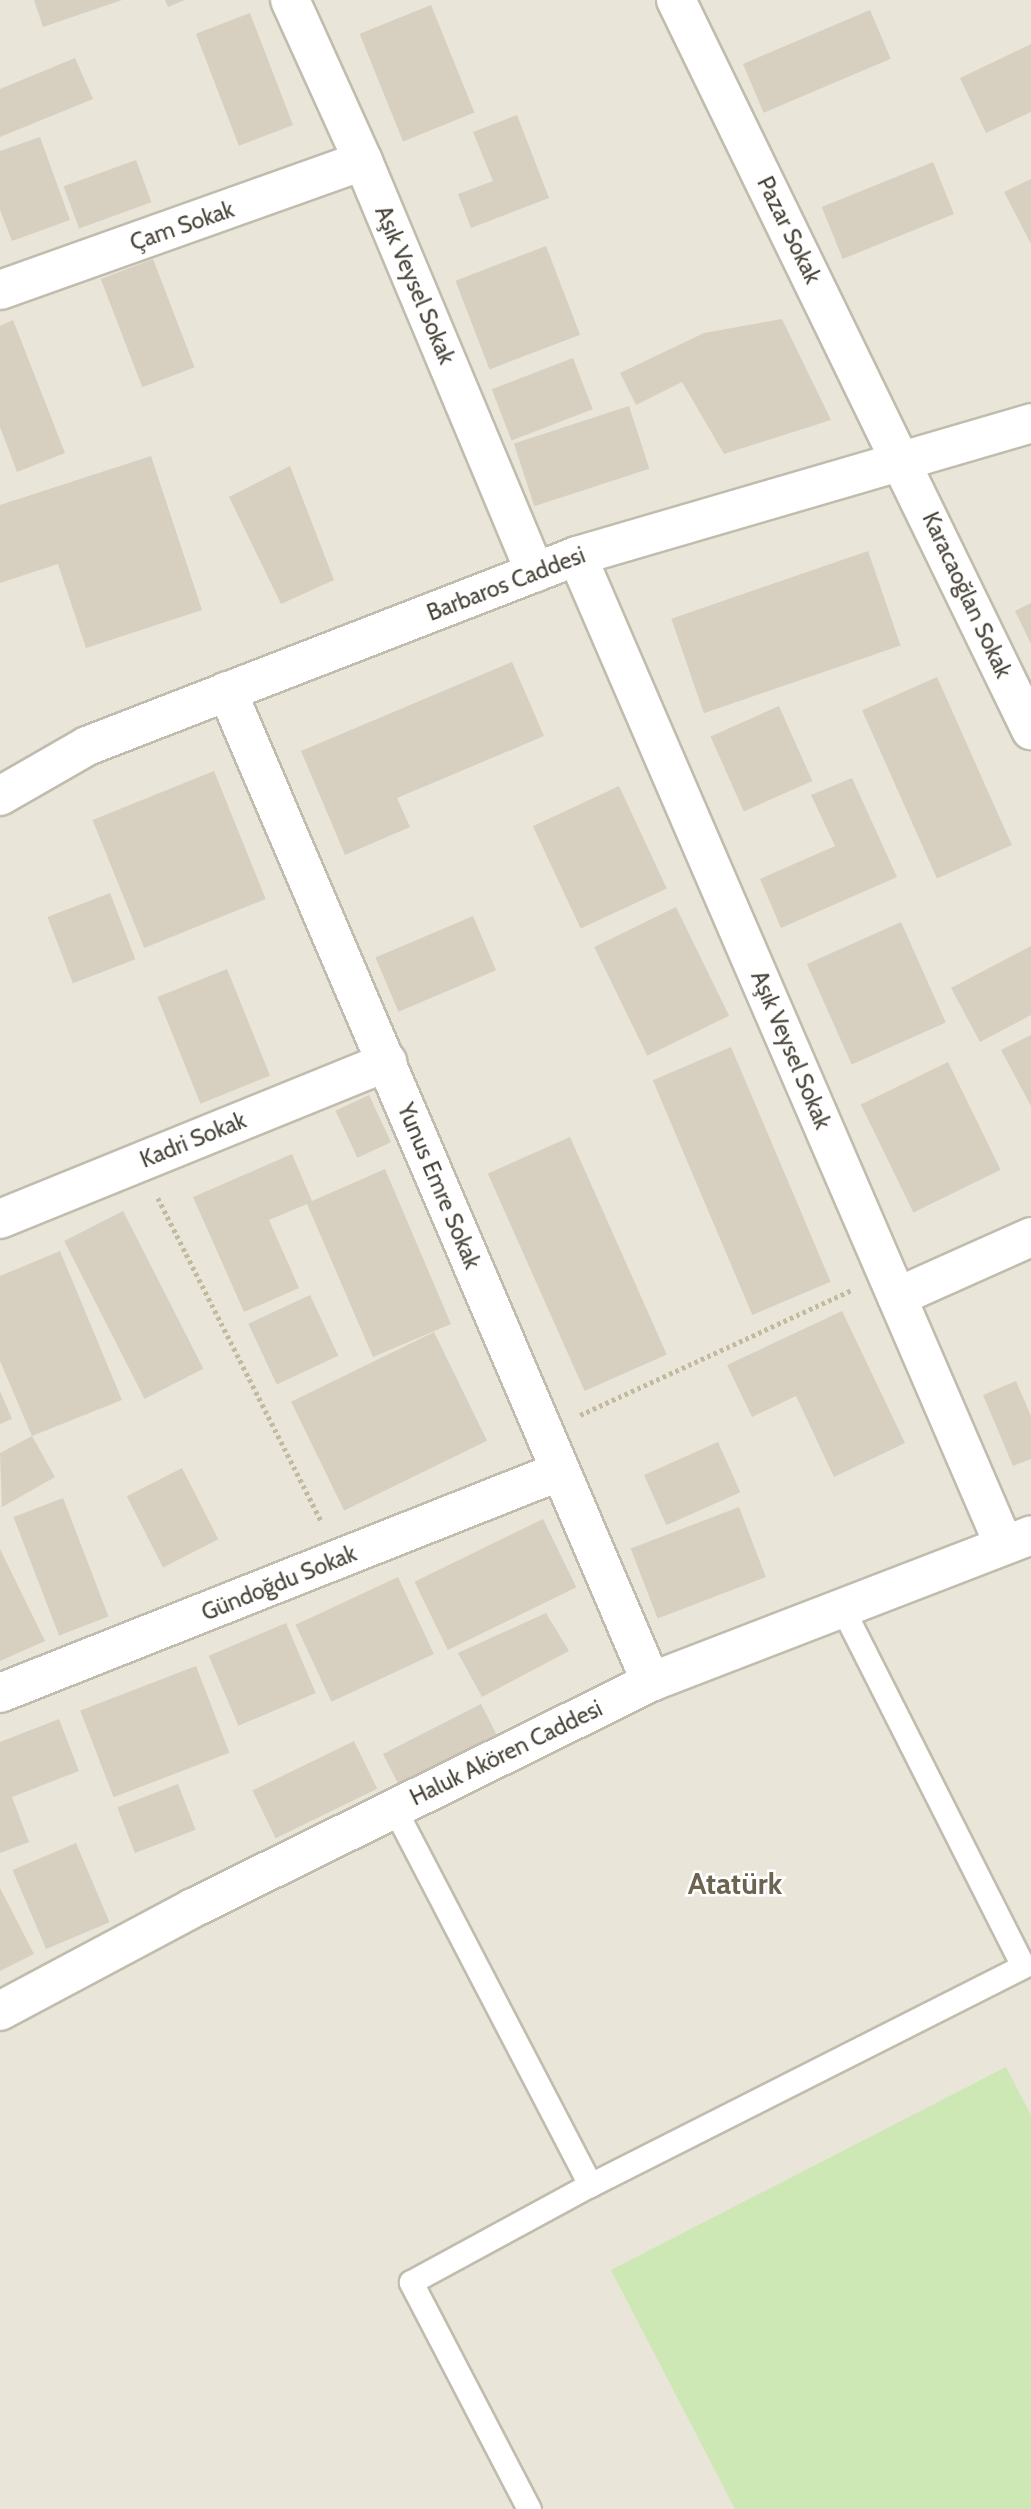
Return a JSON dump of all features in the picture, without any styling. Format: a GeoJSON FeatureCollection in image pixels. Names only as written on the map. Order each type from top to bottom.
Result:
{"type":"FeatureCollection","features":[{"type":"Feature","properties":{"kind":"street","name":"Aşık Veysel Sokak"},"geometry":{"type":"LineString","coordinates":[[290,0],[363,162],[535,572]]}},
{"type":"Feature","properties":{"kind":"street","name":"Pazar Sokak"},"geometry":{"type":"LineString","coordinates":[[676,0],[903,460]]}},
{"type":"Feature","properties":{"kind":"street","name":"Çam Sokak"},"geometry":{"type":"LineString","coordinates":[[0,290],[363,162]]}},
{"type":"Feature","properties":{"kind":"street","name":"Barbaros Caddesi"},"geometry":{"type":"LineString","coordinates":[[0,796],[87,746],[577,556],[1031,424]]}},
{"type":"Feature","properties":{"kind":"street","name":"Karacaoğlan Sokak"},"geometry":{"type":"LineString","coordinates":[[903,460],[1031,730]]}},
{"type":"Feature","properties":{"kind":"street","name":"Aşık Veysel Sokak"},"geometry":{"type":"LineString","coordinates":[[577,556],[892,1284],[1018,1540]]}},
{"type":"Feature","properties":{"kind":"street","name":"Yunus Emre Sokak"},"geometry":{"type":"LineString","coordinates":[[227,691],[387,1062],[558,1472],[650,1682]]}},
{"type":"Feature","properties":{"kind":"street","name":"Kadri Sokak"},"geometry":{"type":"LineString","coordinates":[[0,1219],[387,1062]]}},
{"type":"Feature","properties":{"kind":"street"},"geometry":{"type":"LineString","coordinates":[[892,1284],[1031,1237]]}},
{"type":"Feature","properties":{"kind":"street","name":"Gündoğdu Sokak"},"geometry":{"type":"LineString","coordinates":[[0,1693],[558,1472]]}},
{"type":"Feature","properties":{"kind":"street","name":"Haluk Akören Caddesi"},"geometry":{"type":"LineString","coordinates":[[0,2011],[193,1908],[650,1682],[1018,1540]]}},
{"type":"Feature","properties":{"kind":"lane"},"geometry":{"type":"LineString","coordinates":[[529,2509],[411,2282],[590,2185],[1027,1964],[842,1607]]}},
{"type":"Feature","properties":{"kind":"lane"},"geometry":{"type":"LineString","coordinates":[[394,1808],[590,2185]]}},
{"type":"Feature","properties":{"kind":"path"},"geometry":{"type":"LineString","coordinates":[[140,1161],[341,1559]]}},
{"type":"Feature","properties":{"kind":"path"},"geometry":{"type":"LineString","coordinates":[[558,1472],[573,1419],[892,1284]]}},
{"type":"Feature","properties":{"kind":"shaded area"},"geometry":{"type":"Polygon","coordinates":[[[0,0],[1031,0],[1031,2509],[0,2509],[0,0]]]}},
{"type":"Feature","properties":{"kind":"green space"},"geometry":{"type":"Polygon","coordinates":[[[1006,2067],[1031,2115],[1031,2509],[735,2509],[611,2270],[1006,2067]]]}},
{"type":"Feature","properties":{"kind":"building"},"geometry":{"type":"Polygon","coordinates":[[[34,0],[122,0],[43,27],[34,0]]]}},
{"type":"Feature","properties":{"kind":"building"},"geometry":{"type":"Polygon","coordinates":[[[165,0],[185,0],[168,7],[165,0]]]}},
{"type":"Feature","properties":{"kind":"building"},"geometry":{"type":"Polygon","coordinates":[[[431,5],[474,113],[403,141],[360,34],[431,5]]]}},
{"type":"Feature","properties":{"kind":"building"},"geometry":{"type":"Polygon","coordinates":[[[870,10],[891,59],[764,113],[743,64],[870,10]]]}},
{"type":"Feature","properties":{"kind":"building"},"geometry":{"type":"Polygon","coordinates":[[[250,13],[293,125],[239,146],[196,34],[250,13]]]}},
{"type":"Feature","properties":{"kind":"building"},"geometry":{"type":"Polygon","coordinates":[[[1031,44],[1031,112],[986,133],[960,78],[1031,44]]]}},
{"type":"Feature","properties":{"kind":"building"},"geometry":{"type":"Polygon","coordinates":[[[75,58],[93,99],[0,137],[0,89],[75,58]]]}},
{"type":"Feature","properties":{"kind":"building"},"geometry":{"type":"Polygon","coordinates":[[[517,115],[549,198],[471,228],[458,194],[493,181],[473,132],[517,115]]]}},
{"type":"Feature","properties":{"kind":"building"},"geometry":{"type":"Polygon","coordinates":[[[40,137],[70,220],[12,241],[0,210],[0,151],[40,137]]]}},
{"type":"Feature","properties":{"kind":"building"},"geometry":{"type":"Polygon","coordinates":[[[136,160],[151,202],[79,229],[64,186],[136,160]]]}},
{"type":"Feature","properties":{"kind":"building"},"geometry":{"type":"Polygon","coordinates":[[[933,162],[954,214],[843,259],[822,207],[933,162]]]}},
{"type":"Feature","properties":{"kind":"building"},"geometry":{"type":"Polygon","coordinates":[[[1031,179],[1031,244],[1004,192],[1031,179]]]}},
{"type":"Feature","properties":{"kind":"building"},"geometry":{"type":"Polygon","coordinates":[[[546,246],[580,335],[489,369],[455,281],[546,246]]]}},
{"type":"Feature","properties":{"kind":"building"},"geometry":{"type":"Polygon","coordinates":[[[153,259],[195,367],[142,387],[101,279],[153,259]]]}},
{"type":"Feature","properties":{"kind":"building"},"geometry":{"type":"Polygon","coordinates":[[[782,319],[831,420],[724,454],[682,382],[636,405],[620,373],[704,333],[782,319]]]}},
{"type":"Feature","properties":{"kind":"building"},"geometry":{"type":"Polygon","coordinates":[[[13,320],[65,453],[17,472],[0,427],[0,326],[13,320]]]}},
{"type":"Feature","properties":{"kind":"building"},"geometry":{"type":"Polygon","coordinates":[[[573,358],[593,409],[511,441],[492,389],[573,358]]]}},
{"type":"Feature","properties":{"kind":"building"},"geometry":{"type":"Polygon","coordinates":[[[629,406],[649,469],[534,506],[514,443],[629,406]]]}},
{"type":"Feature","properties":{"kind":"building"},"geometry":{"type":"Polygon","coordinates":[[[151,456],[202,610],[86,648],[58,564],[0,583],[0,505],[151,456]]]}},
{"type":"Feature","properties":{"kind":"building"},"geometry":{"type":"Polygon","coordinates":[[[290,466],[334,580],[281,604],[229,497],[290,466]]]}},
{"type":"Feature","properties":{"kind":"building"},"geometry":{"type":"Polygon","coordinates":[[[868,551],[901,646],[704,713],[671,619],[868,551]]]}},
{"type":"Feature","properties":{"kind":"building"},"geometry":{"type":"Polygon","coordinates":[[[1031,603],[1031,644],[1015,611],[1031,603]]]}},
{"type":"Feature","properties":{"kind":"building"},"geometry":{"type":"Polygon","coordinates":[[[512,662],[544,736],[397,798],[410,827],[345,855],[301,751],[512,662]]]}},
{"type":"Feature","properties":{"kind":"building"},"geometry":{"type":"Polygon","coordinates":[[[937,677],[1012,845],[937,878],[862,710],[937,677]]]}},
{"type":"Feature","properties":{"kind":"building"},"geometry":{"type":"Polygon","coordinates":[[[779,706],[812,781],[744,811],[710,737],[779,706]]]}},
{"type":"Feature","properties":{"kind":"building"},"geometry":{"type":"Polygon","coordinates":[[[214,771],[266,899],[144,948],[93,820],[214,771]]]}},
{"type":"Feature","properties":{"kind":"building"},"geometry":{"type":"Polygon","coordinates":[[[852,778],[897,877],[781,928],[760,879],[835,846],[811,795],[852,778]]]}},
{"type":"Feature","properties":{"kind":"building"},"geometry":{"type":"Polygon","coordinates":[[[619,786],[667,888],[581,929],[533,826],[619,786]]]}},
{"type":"Feature","properties":{"kind":"building"},"geometry":{"type":"Polygon","coordinates":[[[110,893],[135,959],[73,983],[47,917],[110,893]]]}},
{"type":"Feature","properties":{"kind":"building"},"geometry":{"type":"Polygon","coordinates":[[[676,907],[729,1016],[647,1056],[594,947],[676,907]]]}},
{"type":"Feature","properties":{"kind":"building"},"geometry":{"type":"Polygon","coordinates":[[[473,916],[496,970],[398,1012],[375,957],[473,916]]]}},
{"type":"Feature","properties":{"kind":"building"},"geometry":{"type":"Polygon","coordinates":[[[901,922],[946,1022],[852,1064],[807,964],[901,922]]]}},
{"type":"Feature","properties":{"kind":"building"},"geometry":{"type":"Polygon","coordinates":[[[1031,946],[1031,1015],[980,1042],[951,988],[1031,946]]]}},
{"type":"Feature","properties":{"kind":"building"},"geometry":{"type":"Polygon","coordinates":[[[227,969],[270,1076],[201,1104],[157,997],[227,969]]]}},
{"type":"Feature","properties":{"kind":"building"},"geometry":{"type":"Polygon","coordinates":[[[1031,1035],[1031,1106],[1001,1050],[1031,1035]]]}},
{"type":"Feature","properties":{"kind":"building"},"geometry":{"type":"Polygon","coordinates":[[[731,1047],[831,1282],[752,1315],[653,1080],[731,1047]]]}},
{"type":"Feature","properties":{"kind":"building"},"geometry":{"type":"Polygon","coordinates":[[[948,1062],[1001,1170],[913,1212],[861,1105],[948,1062]]]}},
{"type":"Feature","properties":{"kind":"building"},"geometry":{"type":"Polygon","coordinates":[[[369,1095],[391,1142],[357,1158],[335,1111],[369,1095]]]}},
{"type":"Feature","properties":{"kind":"building"},"geometry":{"type":"Polygon","coordinates":[[[570,1137],[667,1354],[585,1391],[488,1174],[570,1137]]]}},
{"type":"Feature","properties":{"kind":"building"},"geometry":{"type":"Polygon","coordinates":[[[292,1154],[312,1201],[385,1169],[451,1324],[373,1357],[307,1204],[269,1220],[299,1288],[244,1312],[193,1197],[292,1154]]]}},
{"type":"Feature","properties":{"kind":"building"},"geometry":{"type":"Polygon","coordinates":[[[123,1211],[203,1369],[145,1399],[64,1241],[123,1211]]]}},
{"type":"Feature","properties":{"kind":"building"},"geometry":{"type":"Polygon","coordinates":[[[60,1251],[122,1400],[32,1436],[0,1361],[0,1276],[60,1251]]]}},
{"type":"Feature","properties":{"kind":"building"},"geometry":{"type":"Polygon","coordinates":[[[310,1295],[338,1356],[277,1384],[248,1324],[310,1295]]]}},
{"type":"Feature","properties":{"kind":"building"},"geometry":{"type":"Polygon","coordinates":[[[842,1311],[905,1443],[834,1477],[796,1396],[752,1417],[727,1365],[842,1311]]]}},
{"type":"Feature","properties":{"kind":"building"},"geometry":{"type":"Polygon","coordinates":[[[434,1332],[487,1441],[344,1510],[291,1402],[434,1332]]]}},
{"type":"Feature","properties":{"kind":"building"},"geometry":{"type":"Polygon","coordinates":[[[1016,1381],[1031,1416],[1031,1459],[1013,1466],[983,1395],[1016,1381]]]}},
{"type":"Feature","properties":{"kind":"building"},"geometry":{"type":"Polygon","coordinates":[[[0,1391],[12,1419],[0,1424],[0,1391]]]}},
{"type":"Feature","properties":{"kind":"building"},"geometry":{"type":"Polygon","coordinates":[[[32,1436],[55,1477],[2,1507],[0,1453],[32,1436]]]}},
{"type":"Feature","properties":{"kind":"building"},"geometry":{"type":"Polygon","coordinates":[[[718,1442],[740,1492],[666,1525],[644,1475],[718,1442]]]}},
{"type":"Feature","properties":{"kind":"building"},"geometry":{"type":"Polygon","coordinates":[[[182,1468],[218,1539],[163,1567],[127,1496],[182,1468]]]}},
{"type":"Feature","properties":{"kind":"building"},"geometry":{"type":"Polygon","coordinates":[[[63,1498],[109,1617],[59,1636],[14,1517],[63,1498]]]}},
{"type":"Feature","properties":{"kind":"building"},"geometry":{"type":"Polygon","coordinates":[[[739,1507],[766,1577],[658,1619],[631,1549],[739,1507]]]}},
{"type":"Feature","properties":{"kind":"building"},"geometry":{"type":"Polygon","coordinates":[[[543,1519],[576,1587],[448,1650],[414,1582],[543,1519]]]}},
{"type":"Feature","properties":{"kind":"building"},"geometry":{"type":"Polygon","coordinates":[[[0,1549],[45,1641],[0,1661],[0,1549]]]}},
{"type":"Feature","properties":{"kind":"building"},"geometry":{"type":"Polygon","coordinates":[[[398,1577],[434,1654],[332,1702],[296,1625],[398,1577]]]}},
{"type":"Feature","properties":{"kind":"building"},"geometry":{"type":"Polygon","coordinates":[[[546,1613],[569,1651],[482,1697],[458,1653],[546,1613]]]}},
{"type":"Feature","properties":{"kind":"building"},"geometry":{"type":"Polygon","coordinates":[[[286,1623],[316,1693],[238,1726],[209,1656],[286,1623]]]}},
{"type":"Feature","properties":{"kind":"building"},"geometry":{"type":"Polygon","coordinates":[[[196,1666],[229,1753],[114,1797],[80,1710],[196,1666]]]}},
{"type":"Feature","properties":{"kind":"building"},"geometry":{"type":"Polygon","coordinates":[[[481,1704],[497,1736],[399,1786],[383,1754],[481,1704]]]}},
{"type":"Feature","properties":{"kind":"building"},"geometry":{"type":"Polygon","coordinates":[[[59,1719],[79,1771],[12,1797],[29,1842],[0,1853],[0,1742],[59,1719]]]}},
{"type":"Feature","properties":{"kind":"building"},"geometry":{"type":"Polygon","coordinates":[[[354,1741],[377,1789],[276,1838],[252,1791],[354,1741]]]}},
{"type":"Feature","properties":{"kind":"building"},"geometry":{"type":"Polygon","coordinates":[[[178,1784],[196,1830],[135,1853],[117,1807],[178,1784]]]}},
{"type":"Feature","properties":{"kind":"building"},"geometry":{"type":"Polygon","coordinates":[[[76,1843],[110,1922],[46,1949],[12,1870],[76,1843]]]}},
{"type":"Feature","properties":{"kind":"building"},"geometry":{"type":"Polygon","coordinates":[[[0,1888],[34,1954],[0,1971],[0,1888]]]}},
{"type":"Feature","properties":{"kind":"district","name":"Atatürk"},"geometry":{"type":"Point","coordinates":[735,1884]}}]}
